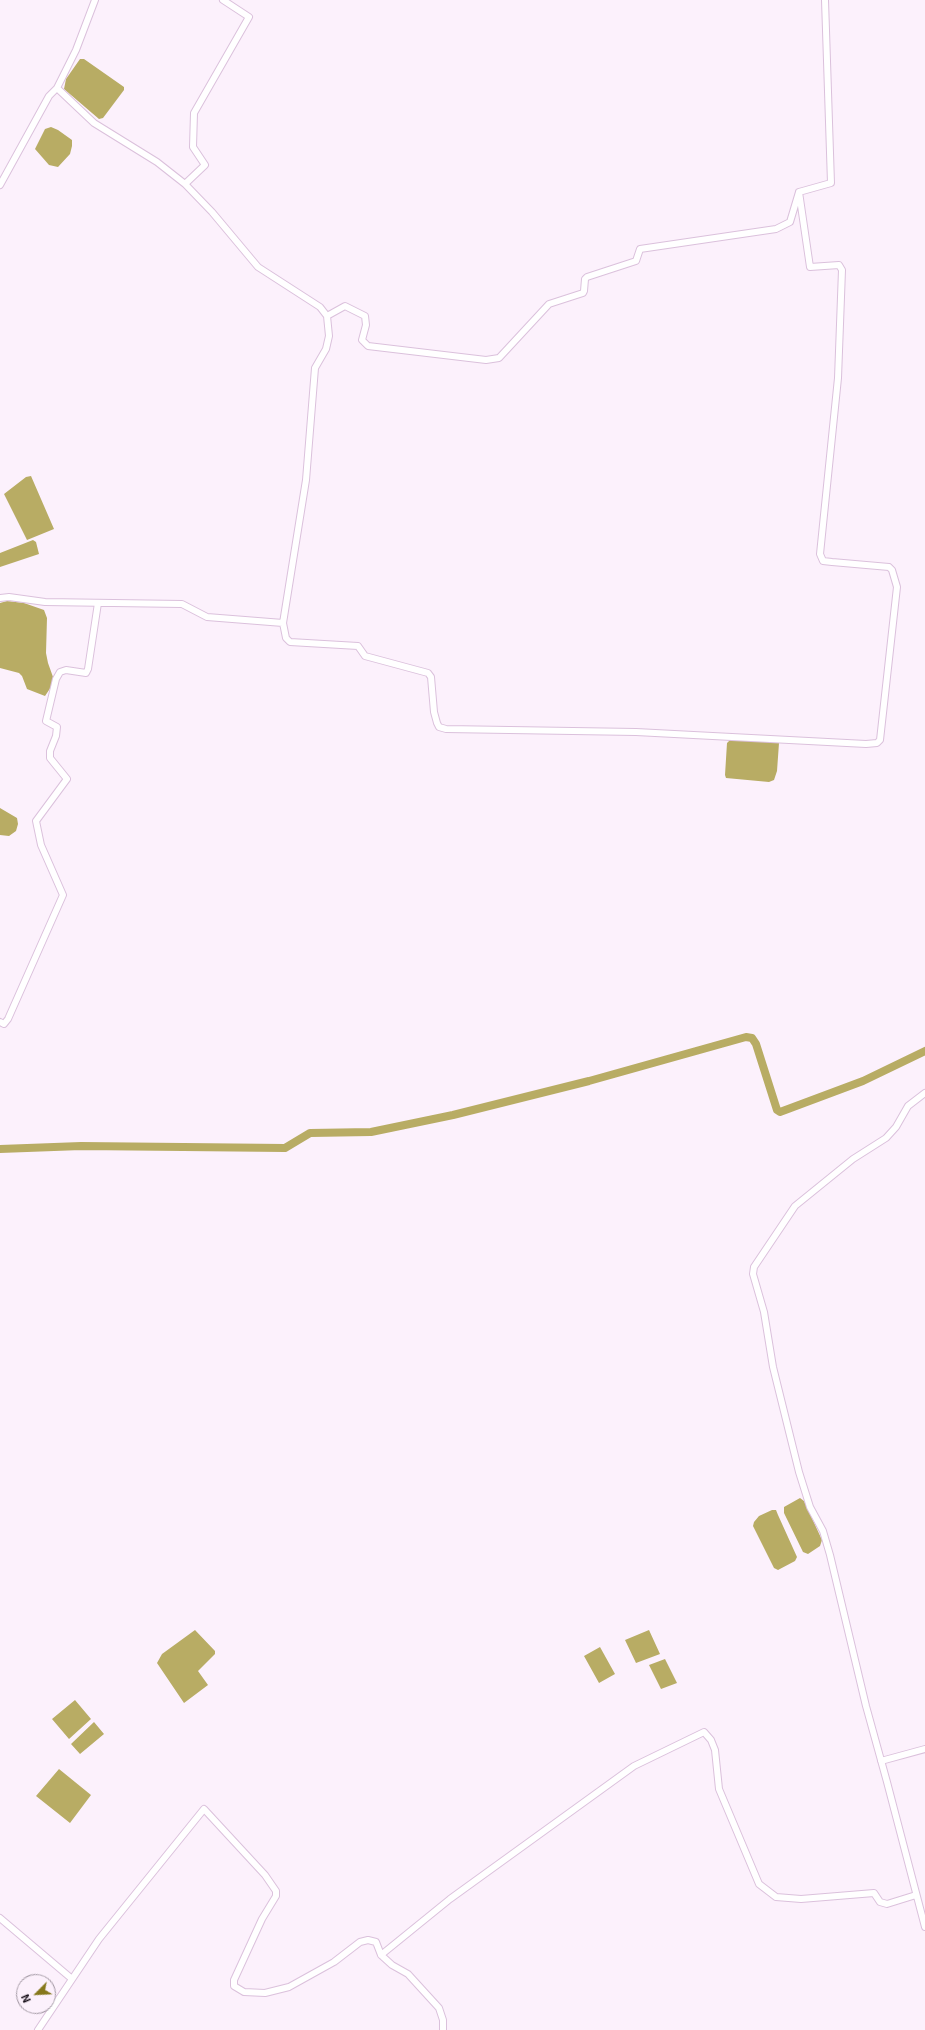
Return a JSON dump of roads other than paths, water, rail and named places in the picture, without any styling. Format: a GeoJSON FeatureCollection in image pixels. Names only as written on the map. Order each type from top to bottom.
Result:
{"type":"FeatureCollection","features":[{"type":"Feature","properties":{"kind":"street"},"geometry":{"type":"LineString","coordinates":[[0,185],[49,96],[57,88],[76,50],[95,0]]}},
{"type":"Feature","properties":{"kind":"street"},"geometry":{"type":"LineString","coordinates":[[185,184],[205,165],[193,147],[194,113],[249,17],[223,0]]}},
{"type":"Feature","properties":{"kind":"street"},"geometry":{"type":"LineString","coordinates":[[799,192],[827,185],[831,183],[832,178],[825,0]]}},
{"type":"Feature","properties":{"kind":"street"},"geometry":{"type":"LineString","coordinates":[[57,88],[94,123],[157,162],[185,184],[212,212],[258,267],[320,307],[327,316],[329,336],[326,349],[315,368],[306,480],[282,623],[286,638],[290,642],[358,646],[365,656],[428,673],[431,677],[434,712],[439,727],[636,732],[866,744],[877,743],[880,740],[897,587],[892,570],[889,567],[832,562],[823,560],[820,554],[838,378],[842,270],[839,265],[810,267],[799,192]]}},
{"type":"Feature","properties":{"kind":"street"},"geometry":{"type":"LineString","coordinates":[[327,316],[345,306],[365,316],[366,325],[362,340],[368,346],[486,360],[499,358],[549,304],[584,291],[584,283],[587,277],[632,264],[636,261],[640,249],[646,247],[776,229],[790,222],[799,192]]}},
{"type":"Feature","properties":{"kind":"street"},"geometry":{"type":"LineString","coordinates":[[0,598],[9,597],[45,602],[182,604],[207,617],[282,623]]}},
{"type":"Feature","properties":{"kind":"street"},"geometry":{"type":"LineString","coordinates":[[0,1022],[4,1024],[8,1019],[63,895],[41,845],[36,821],[67,779],[50,758],[50,751],[56,736],[57,727],[46,721],[56,679],[60,672],[66,670],[86,673],[88,669],[98,603]]}},
{"type":"Feature","properties":{"kind":"street"},"geometry":{"type":"LineString","coordinates":[[925,1093],[908,1106],[896,1127],[886,1138],[853,1159],[795,1206],[758,1261],[753,1274],[764,1312],[773,1367],[799,1472],[810,1507],[823,1531],[830,1555],[866,1706],[925,1927]]}},
{"type":"Feature","properties":{"kind":"street"},"geometry":{"type":"LineString","coordinates":[[382,1955],[450,1900],[634,1766],[704,1732],[711,1740],[715,1750],[719,1789],[759,1884],[776,1897],[800,1899],[874,1893],[880,1902],[887,1904],[916,1895]]}},
{"type":"Feature","properties":{"kind":"street"},"geometry":{"type":"LineString","coordinates":[[881,1761],[925,1749]]}},
{"type":"Feature","properties":{"kind":"street"},"geometry":{"type":"LineString","coordinates":[[38,2030],[99,1939],[204,1809],[265,1875],[276,1891],[276,1896],[262,1919],[234,1980],[234,1986],[244,1992],[265,1993],[289,1987],[334,1962],[360,1942],[368,1940],[376,1942],[382,1955],[392,1965],[408,1974],[439,2008],[443,2020],[443,2030]]}},
{"type":"Feature","properties":{"kind":"street"},"geometry":{"type":"LineString","coordinates":[[0,1918],[72,1978]]}},
{"type":"Feature","properties":{"kind":"waterway"},"geometry":{"type":"LineString","coordinates":[[0,1149],[81,1146],[285,1148],[310,1133],[371,1132],[453,1115],[589,1081],[746,1037],[752,1038],[756,1044],[777,1110],[780,1112],[863,1081],[925,1051]]}}]}
